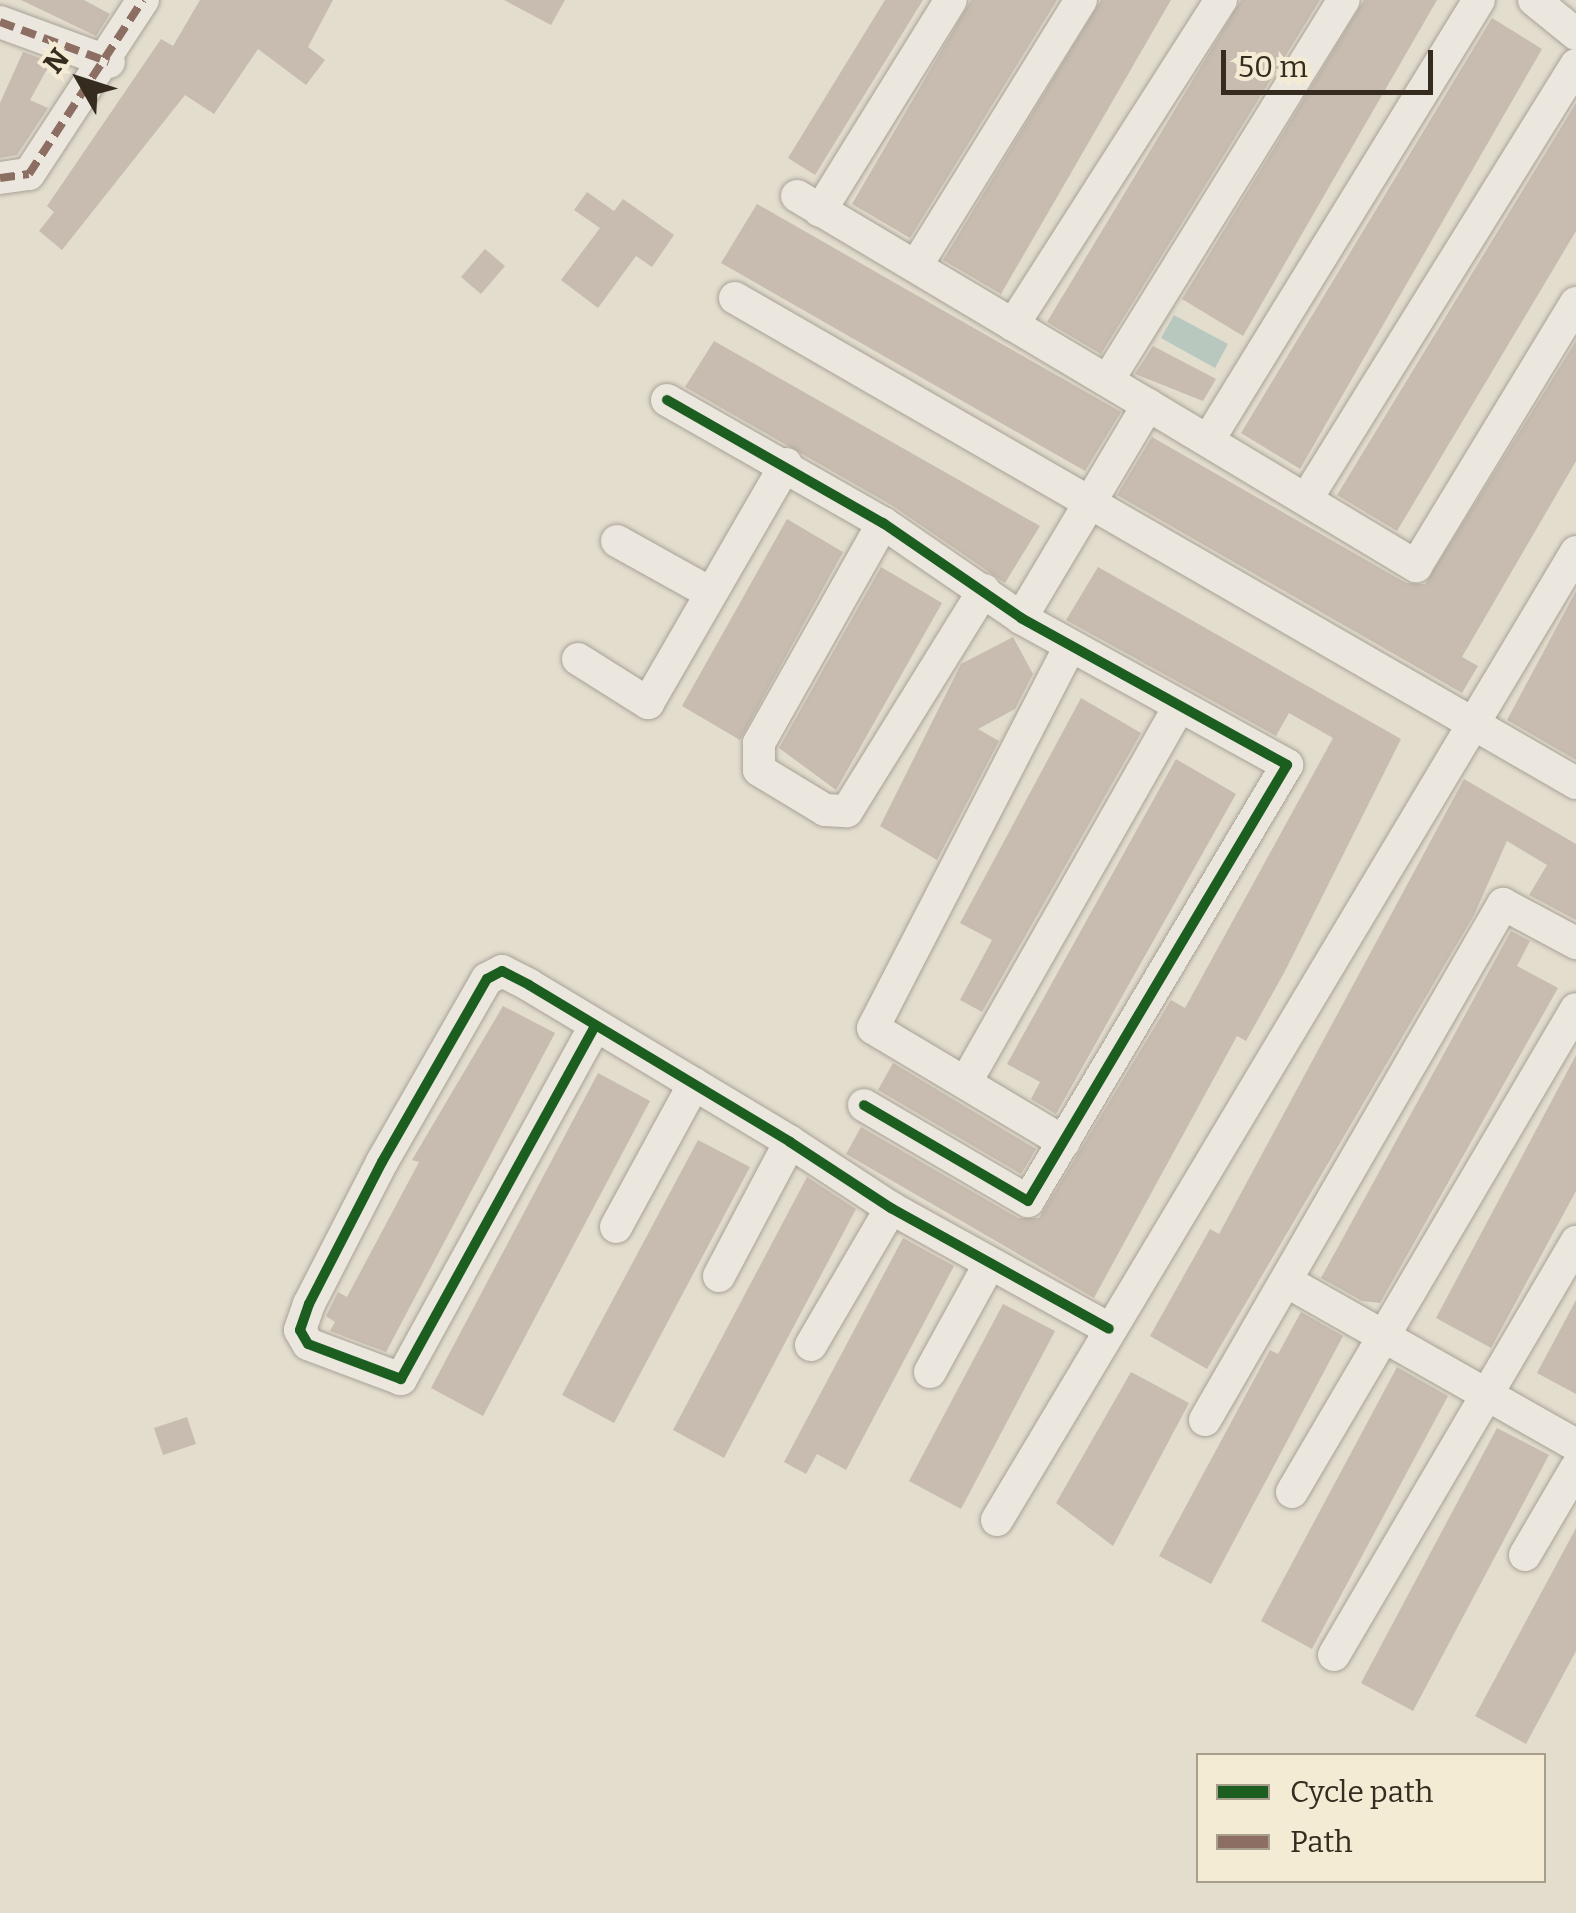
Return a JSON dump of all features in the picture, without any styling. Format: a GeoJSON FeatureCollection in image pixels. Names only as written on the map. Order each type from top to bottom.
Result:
{"type":"FeatureCollection","features":[{"type":"Feature","properties":{"kind":"street"},"geometry":{"type":"LineString","coordinates":[[951,0],[809,204],[1209,439],[1416,566],[1576,303]]}},
{"type":"Feature","properties":{"kind":"street"},"geometry":{"type":"LineString","coordinates":[[916,266],[1081,0]]}},
{"type":"Feature","properties":{"kind":"street"},"geometry":{"type":"LineString","coordinates":[[1013,326],[1221,0]]}},
{"type":"Feature","properties":{"kind":"street"},"geometry":{"type":"LineString","coordinates":[[1108,380],[1344,0]]}},
{"type":"Feature","properties":{"kind":"street"},"geometry":{"type":"LineString","coordinates":[[1209,439],[1479,0]]}},
{"type":"Feature","properties":{"kind":"street"},"geometry":{"type":"LineString","coordinates":[[1534,0],[1576,34]]}},
{"type":"Feature","properties":{"kind":"street"},"geometry":{"type":"LineString","coordinates":[[0,178],[29,174],[108,62],[133,4]]}},
{"type":"Feature","properties":{"kind":"street"},"geometry":{"type":"LineString","coordinates":[[0,22],[108,62]]}},
{"type":"Feature","properties":{"kind":"street"},"geometry":{"type":"LineString","coordinates":[[1307,498],[1576,65]]}},
{"type":"Feature","properties":{"kind":"street"},"geometry":{"type":"LineString","coordinates":[[736,298],[1576,783]]}},
{"type":"Feature","properties":{"kind":"street"},"geometry":{"type":"LineString","coordinates":[[667,400],[786,464],[884,523],[1022,618],[1178,709],[1287,765],[1028,1201],[864,1105]]}},
{"type":"Feature","properties":{"kind":"street"},"geometry":{"type":"LineString","coordinates":[[1022,618],[1094,505],[1148,405]]}},
{"type":"Feature","properties":{"kind":"street"},"geometry":{"type":"LineString","coordinates":[[578,660],[648,703],[707,591],[786,464]]}},
{"type":"Feature","properties":{"kind":"street"},"geometry":{"type":"LineString","coordinates":[[884,523],[759,743],[759,770],[824,810],[847,811],[984,590]]}},
{"type":"Feature","properties":{"kind":"street"},"geometry":{"type":"LineString","coordinates":[[616,541],[707,591]]}},
{"type":"Feature","properties":{"kind":"street"},"geometry":{"type":"LineString","coordinates":[[997,1520],[1576,552]]}},
{"type":"Feature","properties":{"kind":"street"},"geometry":{"type":"LineString","coordinates":[[1064,1142],[966,1080],[873,1028],[1070,646]]}},
{"type":"Feature","properties":{"kind":"street"},"geometry":{"type":"LineString","coordinates":[[966,1080],[1178,709]]}},
{"type":"Feature","properties":{"kind":"street"},"geometry":{"type":"LineString","coordinates":[[1206,1420],[1503,904],[1576,944]]}},
{"type":"Feature","properties":{"kind":"street"},"geometry":{"type":"LineString","coordinates":[[595,1026],[401,1380],[308,1344],[300,1330],[309,1304],[490,976],[503,972],[694,1084],[790,1142],[891,1208],[1110,1329]]}},
{"type":"Feature","properties":{"kind":"street"},"geometry":{"type":"LineString","coordinates":[[1292,1492],[1576,1009]]}},
{"type":"Feature","properties":{"kind":"street"},"geometry":{"type":"LineString","coordinates":[[616,1227],[694,1084]]}},
{"type":"Feature","properties":{"kind":"street"},"geometry":{"type":"LineString","coordinates":[[720,1276],[790,1142]]}},
{"type":"Feature","properties":{"kind":"street"},"geometry":{"type":"LineString","coordinates":[[810,1346],[891,1208]]}},
{"type":"Feature","properties":{"kind":"street"},"geometry":{"type":"LineString","coordinates":[[1334,1655],[1576,1242]]}},
{"type":"Feature","properties":{"kind":"street"},"geometry":{"type":"LineString","coordinates":[[930,1372],[990,1263]]}},
{"type":"Feature","properties":{"kind":"street"},"geometry":{"type":"LineString","coordinates":[[1286,1281],[1576,1446]]}},
{"type":"Feature","properties":{"kind":"street"},"geometry":{"type":"LineString","coordinates":[[1525,1555],[1576,1468]]}},
{"type":"Feature","properties":{"kind":"shaded area"},"geometry":{"type":"Polygon","coordinates":[[[1174,315],[1228,344],[1215,368],[1161,338],[1174,315]]]}},
{"type":"Feature","properties":{"kind":"building"},"geometry":{"type":"Polygon","coordinates":[[[21,0],[84,0],[110,14],[96,36],[21,0]]]}},
{"type":"Feature","properties":{"kind":"building"},"geometry":{"type":"Polygon","coordinates":[[[200,0],[333,0],[308,47],[325,60],[306,85],[258,49],[214,114],[185,95],[62,250],[39,231],[54,212],[47,206],[161,39],[173,46],[200,0]]]}},
{"type":"Feature","properties":{"kind":"building"},"geometry":{"type":"Polygon","coordinates":[[[504,0],[565,0],[551,25],[504,0]]]}},
{"type":"Feature","properties":{"kind":"building"},"geometry":{"type":"Polygon","coordinates":[[[885,0],[923,0],[815,175],[788,158],[885,0]]]}},
{"type":"Feature","properties":{"kind":"building"},"geometry":{"type":"Polygon","coordinates":[[[971,0],[1057,0],[910,238],[852,204],[971,0]]]}},
{"type":"Feature","properties":{"kind":"building"},"geometry":{"type":"Polygon","coordinates":[[[1101,0],[1171,0],[1001,294],[943,260],[1101,0]]]}},
{"type":"Feature","properties":{"kind":"building"},"geometry":{"type":"Polygon","coordinates":[[[1241,0],[1320,0],[1101,354],[1047,322],[1241,0]]]}},
{"type":"Feature","properties":{"kind":"building"},"geometry":{"type":"Polygon","coordinates":[[[1364,0],[1437,0],[1243,336],[1182,299],[1364,0]]]}},
{"type":"Feature","properties":{"kind":"building"},"geometry":{"type":"Polygon","coordinates":[[[1492,18],[1542,49],[1300,469],[1241,433],[1492,18]]]}},
{"type":"Feature","properties":{"kind":"building"},"geometry":{"type":"Polygon","coordinates":[[[23,52],[51,62],[30,100],[48,108],[17,155],[0,158],[0,103],[23,52]]]}},
{"type":"Feature","properties":{"kind":"building"},"geometry":{"type":"Polygon","coordinates":[[[1576,103],[1576,231],[1397,531],[1337,495],[1576,103]]]}},
{"type":"Feature","properties":{"kind":"building"},"geometry":{"type":"Polygon","coordinates":[[[587,192],[614,211],[623,199],[674,235],[652,267],[636,256],[598,308],[561,280],[600,228],[574,210],[587,192]]]}},
{"type":"Feature","properties":{"kind":"building"},"geometry":{"type":"Polygon","coordinates":[[[757,204],[1121,412],[1085,471],[721,263],[757,204]]]}},
{"type":"Feature","properties":{"kind":"building"},"geometry":{"type":"Polygon","coordinates":[[[485,249],[505,266],[481,294],[461,277],[485,249]]]}},
{"type":"Feature","properties":{"kind":"building"},"geometry":{"type":"Polygon","coordinates":[[[714,341],[1040,526],[1005,583],[893,506],[685,387],[714,341]]]}},
{"type":"Feature","properties":{"kind":"building"},"geometry":{"type":"Polygon","coordinates":[[[1576,341],[1576,461],[1462,657],[1478,666],[1462,693],[1117,495],[1152,437],[1406,583],[1425,584],[1576,341]]]}},
{"type":"Feature","properties":{"kind":"building"},"geometry":{"type":"Polygon","coordinates":[[[1153,346],[1216,379],[1203,401],[1135,374],[1153,346]]]}},
{"type":"Feature","properties":{"kind":"building"},"geometry":{"type":"Polygon","coordinates":[[[787,519],[843,552],[740,740],[682,706],[787,519]]]}},
{"type":"Feature","properties":{"kind":"building"},"geometry":{"type":"Polygon","coordinates":[[[881,567],[942,603],[836,790],[779,748],[881,567]]]}},
{"type":"Feature","properties":{"kind":"building"},"geometry":{"type":"Polygon","coordinates":[[[1098,567],[1401,739],[1285,971],[1246,1041],[1237,1036],[1094,1298],[846,1154],[861,1127],[1018,1218],[1039,1218],[1171,1000],[1185,1008],[1333,738],[1289,713],[1276,736],[1066,620],[1098,567]]]}},
{"type":"Feature","properties":{"kind":"building"},"geometry":{"type":"Polygon","coordinates":[[[1576,591],[1576,760],[1507,720],[1576,591]]]}},
{"type":"Feature","properties":{"kind":"building"},"geometry":{"type":"Polygon","coordinates":[[[1013,637],[1033,674],[1015,709],[978,729],[999,741],[937,860],[880,826],[961,664],[1013,637]]]}},
{"type":"Feature","properties":{"kind":"building"},"geometry":{"type":"Polygon","coordinates":[[[1081,698],[1141,733],[982,1012],[960,1000],[992,940],[960,923],[1081,698]]]}},
{"type":"Feature","properties":{"kind":"building"},"geometry":{"type":"Polygon","coordinates":[[[1176,759],[1236,794],[1056,1114],[1031,1099],[1040,1082],[1007,1064],[1176,759]]]}},
{"type":"Feature","properties":{"kind":"building"},"geometry":{"type":"Polygon","coordinates":[[[1464,779],[1576,844],[1576,920],[1529,895],[1547,865],[1507,841],[1474,915],[1207,1369],[1150,1336],[1210,1229],[1219,1234],[1464,779]]]}},
{"type":"Feature","properties":{"kind":"building"},"geometry":{"type":"Polygon","coordinates":[[[1511,931],[1530,941],[1517,966],[1558,988],[1380,1303],[1362,1301],[1321,1278],[1511,931]]]}},
{"type":"Feature","properties":{"kind":"building"},"geometry":{"type":"Polygon","coordinates":[[[503,1006],[555,1033],[386,1352],[330,1331],[335,1322],[326,1316],[338,1292],[347,1297],[419,1162],[412,1160],[503,1006]]]}},
{"type":"Feature","properties":{"kind":"building"},"geometry":{"type":"Polygon","coordinates":[[[1576,1055],[1576,1191],[1491,1348],[1436,1318],[1576,1055]]]}},
{"type":"Feature","properties":{"kind":"building"},"geometry":{"type":"Polygon","coordinates":[[[893,1063],[1036,1149],[1021,1174],[878,1090],[893,1063]]]}},
{"type":"Feature","properties":{"kind":"building"},"geometry":{"type":"Polygon","coordinates":[[[598,1073],[650,1101],[483,1416],[431,1388],[598,1073]]]}},
{"type":"Feature","properties":{"kind":"building"},"geometry":{"type":"Polygon","coordinates":[[[698,1140],[750,1167],[614,1423],[562,1395],[698,1140]]]}},
{"type":"Feature","properties":{"kind":"building"},"geometry":{"type":"Polygon","coordinates":[[[807,1177],[856,1209],[724,1458],[673,1430],[807,1177]]]}},
{"type":"Feature","properties":{"kind":"building"},"geometry":{"type":"Polygon","coordinates":[[[903,1238],[954,1266],[846,1470],[817,1454],[806,1474],[784,1462],[903,1238]]]}},
{"type":"Feature","properties":{"kind":"building"},"geometry":{"type":"Polygon","coordinates":[[[1576,1300],[1576,1394],[1537,1373],[1576,1300]]]}},
{"type":"Feature","properties":{"kind":"building"},"geometry":{"type":"Polygon","coordinates":[[[1003,1304],[1055,1331],[961,1509],[909,1481],[1003,1304]]]}},
{"type":"Feature","properties":{"kind":"building"},"geometry":{"type":"Polygon","coordinates":[[[1301,1312],[1343,1336],[1211,1584],[1159,1556],[1270,1350],[1278,1354],[1301,1312]]]}},
{"type":"Feature","properties":{"kind":"building"},"geometry":{"type":"Polygon","coordinates":[[[1397,1367],[1448,1396],[1312,1649],[1261,1621],[1397,1367]]]}},
{"type":"Feature","properties":{"kind":"building"},"geometry":{"type":"Polygon","coordinates":[[[1131,1372],[1189,1403],[1113,1546],[1056,1503],[1131,1372]]]}},
{"type":"Feature","properties":{"kind":"building"},"geometry":{"type":"Polygon","coordinates":[[[187,1417],[196,1444],[163,1455],[154,1428],[187,1417]]]}},
{"type":"Feature","properties":{"kind":"building"},"geometry":{"type":"Polygon","coordinates":[[[1497,1428],[1549,1455],[1413,1711],[1361,1683],[1497,1428]]]}},
{"type":"Feature","properties":{"kind":"building"},"geometry":{"type":"Polygon","coordinates":[[[1576,1528],[1576,1651],[1526,1744],[1475,1716],[1576,1528]]]}},
{"type":"Feature","properties":{"kind":"marked path"},"geometry":{"type":"LineString","coordinates":[[0,178],[29,174],[143,0]]}},
{"type":"Feature","properties":{"kind":"marked path"},"geometry":{"type":"LineString","coordinates":[[0,22],[109,62]]}},
{"type":"Feature","properties":{"kind":"cycle path"},"geometry":{"type":"LineString","coordinates":[[667,400],[883,523],[1021,618],[1287,765],[1028,1201],[864,1105]]}},
{"type":"Feature","properties":{"kind":"cycle path"},"geometry":{"type":"LineString","coordinates":[[595,1026],[401,1379],[308,1344],[300,1330],[309,1304],[382,1162],[487,979],[502,971],[529,985],[790,1142],[891,1208],[1109,1329]]}}]}
